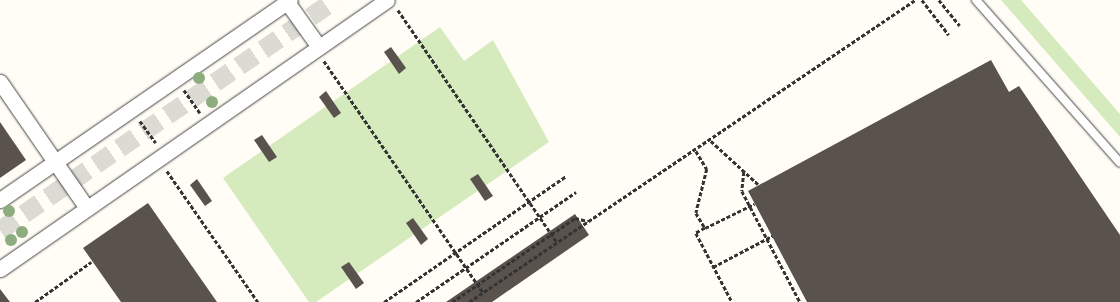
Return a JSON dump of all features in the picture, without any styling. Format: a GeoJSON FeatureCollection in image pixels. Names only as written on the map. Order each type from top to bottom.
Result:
{"type":"FeatureCollection","features":[{"type":"Feature","properties":{"kind":"street"},"geometry":{"type":"LineString","coordinates":[[0,200],[288,1],[320,52]]}},
{"type":"Feature","properties":{"kind":"street"},"geometry":{"type":"LineString","coordinates":[[0,269],[87,208],[164,161],[208,125],[320,52],[391,3]]}},
{"type":"Feature","properties":{"kind":"street"},"geometry":{"type":"LineString","coordinates":[[0,82],[87,208]]}},
{"type":"Feature","properties":{"kind":"lane"},"geometry":{"type":"LineString","coordinates":[[976,0],[1120,163]]}},
{"type":"Feature","properties":{"kind":"path"},"geometry":{"type":"LineString","coordinates":[[469,302],[588,221],[711,141],[915,0]]}},
{"type":"Feature","properties":{"kind":"path"},"geometry":{"type":"LineString","coordinates":[[922,0],[949,35]]}},
{"type":"Feature","properties":{"kind":"path"},"geometry":{"type":"LineString","coordinates":[[939,0],[960,26]]}},
{"type":"Feature","properties":{"kind":"path"},"geometry":{"type":"LineString","coordinates":[[391,3],[530,201],[557,242]]}},
{"type":"Feature","properties":{"kind":"path"},"geometry":{"type":"LineString","coordinates":[[320,52],[483,292]]}},
{"type":"Feature","properties":{"kind":"path"},"geometry":{"type":"LineString","coordinates":[[176,78],[208,125]]}},
{"type":"Feature","properties":{"kind":"path"},"geometry":{"type":"LineString","coordinates":[[132,109],[164,161],[258,302]]}},
{"type":"Feature","properties":{"kind":"path"},"geometry":{"type":"LineString","coordinates":[[711,141],[759,185]]}},
{"type":"Feature","properties":{"kind":"path"},"geometry":{"type":"LineString","coordinates":[[696,151],[707,169],[696,213],[705,228]]}},
{"type":"Feature","properties":{"kind":"path"},"geometry":{"type":"LineString","coordinates":[[744,172],[742,191],[766,240],[800,302]]}},
{"type":"Feature","properties":{"kind":"path"},"geometry":{"type":"LineString","coordinates":[[384,302],[566,176]]}},
{"type":"Feature","properties":{"kind":"path"},"geometry":{"type":"LineString","coordinates":[[416,302],[576,192]]}},
{"type":"Feature","properties":{"kind":"path"},"geometry":{"type":"LineString","coordinates":[[732,302],[696,233],[754,204]]}},
{"type":"Feature","properties":{"kind":"path"},"geometry":{"type":"LineString","coordinates":[[452,302],[575,218],[588,221]]}},
{"type":"Feature","properties":{"kind":"path"},"geometry":{"type":"LineString","coordinates":[[713,267],[772,236]]}},
{"type":"Feature","properties":{"kind":"path"},"geometry":{"type":"LineString","coordinates":[[35,302],[91,262]]}},
{"type":"Feature","properties":{"kind":"green space"},"geometry":{"type":"Polygon","coordinates":[[[1001,0],[1021,0],[1120,114],[1120,137],[1001,0]]]}},
{"type":"Feature","properties":{"kind":"green space"},"geometry":{"type":"Polygon","coordinates":[[[440,27],[464,61],[493,40],[549,142],[316,302],[309,302],[223,178],[440,27]]]}},
{"type":"Feature","properties":{"kind":"building"},"geometry":{"type":"Polygon","coordinates":[[[391,47],[406,68],[399,74],[384,52],[391,47]]]}},
{"type":"Feature","properties":{"kind":"building"},"geometry":{"type":"Polygon","coordinates":[[[991,60],[1009,92],[1019,86],[1120,235],[1120,302],[807,302],[748,191],[991,60]]]}},
{"type":"Feature","properties":{"kind":"building"},"geometry":{"type":"Polygon","coordinates":[[[326,91],[341,113],[334,118],[319,97],[326,91]]]}},
{"type":"Feature","properties":{"kind":"building"},"geometry":{"type":"Polygon","coordinates":[[[0,122],[26,160],[0,178],[0,122]]]}},
{"type":"Feature","properties":{"kind":"building"},"geometry":{"type":"Polygon","coordinates":[[[262,135],[277,157],[269,162],[254,140],[262,135]]]}},
{"type":"Feature","properties":{"kind":"building"},"geometry":{"type":"Polygon","coordinates":[[[478,174],[493,196],[485,201],[470,179],[478,174]]]}},
{"type":"Feature","properties":{"kind":"building"},"geometry":{"type":"Polygon","coordinates":[[[197,179],[212,201],[205,206],[190,185],[197,179]]]}},
{"type":"Feature","properties":{"kind":"building"},"geometry":{"type":"Polygon","coordinates":[[[148,203],[217,302],[121,302],[83,248],[148,203]]]}},
{"type":"Feature","properties":{"kind":"building"},"geometry":{"type":"Polygon","coordinates":[[[575,214],[589,235],[492,302],[446,302],[575,214]]]}},
{"type":"Feature","properties":{"kind":"building"},"geometry":{"type":"Polygon","coordinates":[[[413,218],[428,239],[421,245],[406,223],[413,218]]]}},
{"type":"Feature","properties":{"kind":"building"},"geometry":{"type":"Polygon","coordinates":[[[349,262],[364,283],[356,289],[341,267],[349,262]]]}},
{"type":"Feature","properties":{"kind":"building"},"geometry":{"type":"Polygon","coordinates":[[[0,289],[10,302],[0,302],[0,289]]]}},
{"type":"Feature","properties":{"kind":"tunnel"},"geometry":{"type":"LineString","coordinates":[[0,230],[335,0]]}}]}
